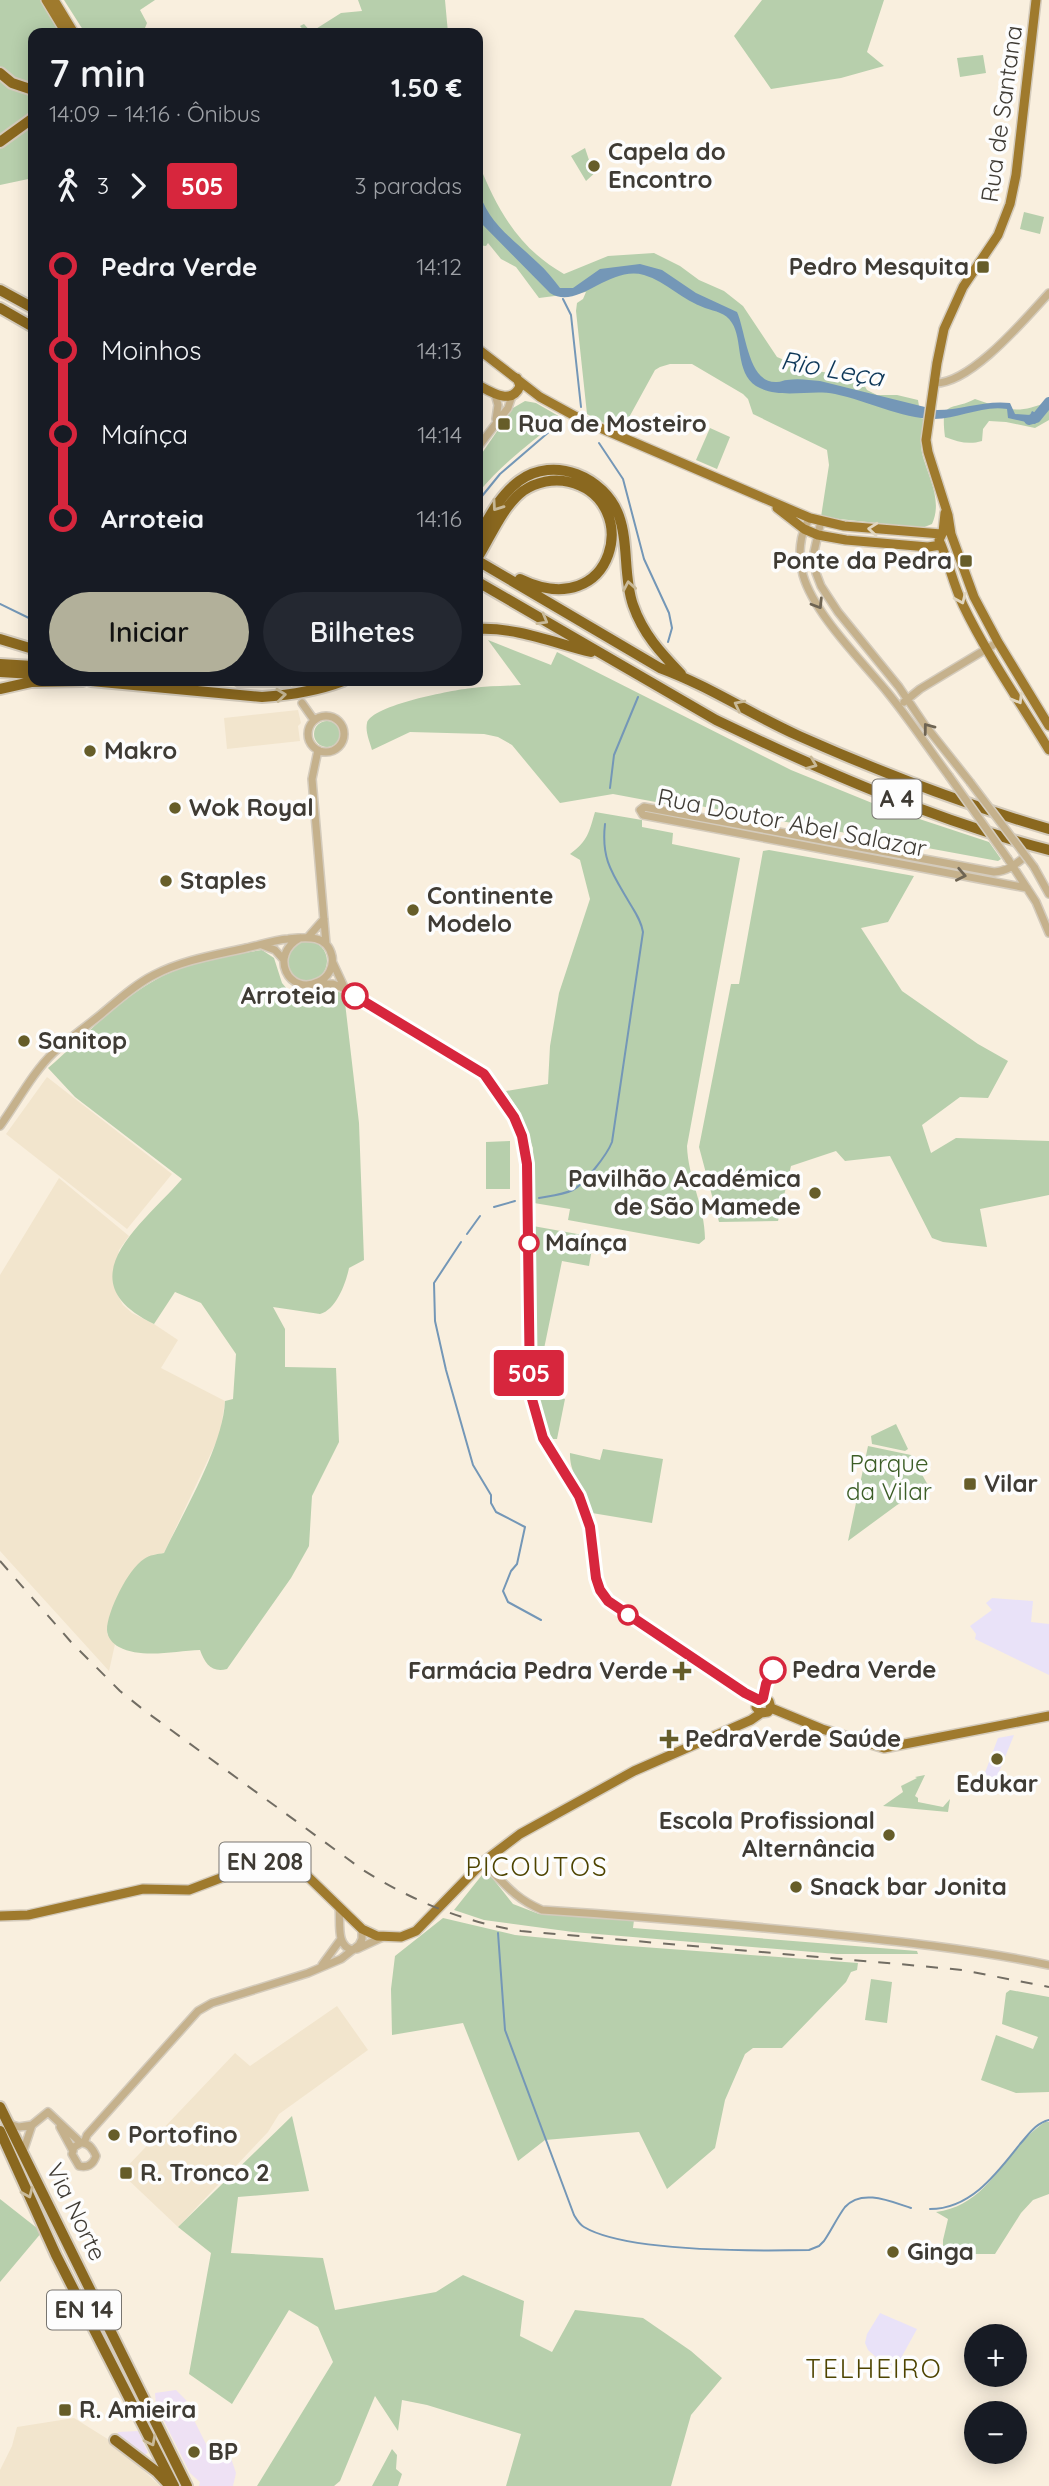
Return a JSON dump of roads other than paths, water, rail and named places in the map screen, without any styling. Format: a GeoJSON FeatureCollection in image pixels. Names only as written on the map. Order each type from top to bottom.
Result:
{"type":"FeatureCollection","features":[{"type":"Feature","properties":{"kind":"highway"},"geometry":{"type":"LineString","coordinates":[[0,73],[12,83],[28,88]]}},
{"type":"Feature","properties":{"kind":"highway"},"geometry":{"type":"LineString","coordinates":[[0,142],[28,122]]}},
{"type":"Feature","properties":{"kind":"highway"},"geometry":{"type":"LineString","coordinates":[[0,289],[28,305]]}},
{"type":"Feature","properties":{"kind":"highway"},"geometry":{"type":"LineString","coordinates":[[0,308],[28,324]]}},
{"type":"Feature","properties":{"kind":"highway"},"geometry":{"type":"LineString","coordinates":[[483,528],[498,501],[519,480],[536,472],[570,472],[603,488],[619,517],[624,535],[630,594],[646,635],[683,676]]}},
{"type":"Feature","properties":{"kind":"highway"},"geometry":{"type":"LineString","coordinates":[[483,551],[512,503],[522,491],[536,484],[549,480],[576,484],[597,497],[606,510],[611,525],[608,558],[593,578],[578,587],[549,590],[501,569],[492,569]]}},
{"type":"Feature","properties":{"kind":"highway","name":"A 4"},"geometry":{"type":"LineString","coordinates":[[483,563],[660,668],[683,676],[796,735],[907,782],[1003,816],[1049,829]]}},
{"type":"Feature","properties":{"kind":"highway","name":"A 4"},"geometry":{"type":"LineString","coordinates":[[483,585],[716,720],[788,754],[1000,837],[1049,850]]}},
{"type":"Feature","properties":{"kind":"highway"},"geometry":{"type":"LineString","coordinates":[[483,629],[522,634],[604,655]]}},
{"type":"Feature","properties":{"kind":"highway"},"geometry":{"type":"LineString","coordinates":[[0,639],[28,647]]}},
{"type":"Feature","properties":{"kind":"highway"},"geometry":{"type":"LineString","coordinates":[[0,664],[28,666]]}},
{"type":"Feature","properties":{"kind":"highway"},"geometry":{"type":"LineString","coordinates":[[0,673],[28,674]]}},
{"type":"Feature","properties":{"kind":"highway"},"geometry":{"type":"LineString","coordinates":[[0,689],[28,683]]}},
{"type":"Feature","properties":{"kind":"highway"},"geometry":{"type":"LineString","coordinates":[[139,686],[241,696],[283,696],[330,686]]}},
{"type":"Feature","properties":{"kind":"highway","name":"Via Norte"},"geometry":{"type":"LineString","coordinates":[[0,2107],[4,2127],[56,2255],[172,2486]]}},
{"type":"Feature","properties":{"kind":"highway","name":"Via Norte"},"geometry":{"type":"LineString","coordinates":[[4,2127],[23,2152],[187,2486]]}},
{"type":"Feature","properties":{"kind":"highway"},"geometry":{"type":"LineString","coordinates":[[115,2440],[172,2486]]}},
{"type":"Feature","properties":{"kind":"main road"},"geometry":{"type":"LineString","coordinates":[[46,0],[63,28]]}},
{"type":"Feature","properties":{"kind":"main road"},"geometry":{"type":"LineString","coordinates":[[54,0],[71,28]]}},
{"type":"Feature","properties":{"kind":"main road","name":"Rua de Santana"},"geometry":{"type":"LineString","coordinates":[[947,535],[946,512],[928,452],[927,429],[941,340],[963,287],[998,235],[1010,204],[1016,174],[1036,0]]}},
{"type":"Feature","properties":{"kind":"main road"},"geometry":{"type":"LineString","coordinates":[[483,353],[540,397],[584,421],[810,518],[845,526],[947,535]]}},
{"type":"Feature","properties":{"kind":"main road"},"geometry":{"type":"LineString","coordinates":[[514,395],[520,386],[517,378]]}},
{"type":"Feature","properties":{"kind":"main road"},"geometry":{"type":"LineString","coordinates":[[483,388],[495,394],[540,397]]}},
{"type":"Feature","properties":{"kind":"main road"},"geometry":{"type":"LineString","coordinates":[[768,500],[804,529],[818,535],[860,541],[942,546]]}},
{"type":"Feature","properties":{"kind":"main road"},"geometry":{"type":"LineString","coordinates":[[947,535],[939,540],[963,605],[1049,750]]}},
{"type":"Feature","properties":{"kind":"main road"},"geometry":{"type":"LineString","coordinates":[[947,535],[974,597],[998,642],[1049,726]]}},
{"type":"Feature","properties":{"kind":"main road"},"geometry":{"type":"LineString","coordinates":[[761,1713],[756,1707],[759,1700],[768,1699],[771,1708]]}},
{"type":"Feature","properties":{"kind":"main road"},"geometry":{"type":"LineString","coordinates":[[383,1937],[401,1937],[416,1931],[484,1862],[520,1834],[622,1777],[751,1720],[771,1708]]}},
{"type":"Feature","properties":{"kind":"main road"},"geometry":{"type":"LineString","coordinates":[[771,1708],[884,1748],[1049,1716]]}},
{"type":"Feature","properties":{"kind":"main road","name":"EN 208"},"geometry":{"type":"LineString","coordinates":[[0,1916],[28,1915],[143,1889],[189,1890],[276,1859],[298,1867],[360,1927],[383,1937]]}},
{"type":"Feature","properties":{"kind":"street"},"geometry":{"type":"LineString","coordinates":[[934,383],[949,382],[986,357],[1049,293]]}},
{"type":"Feature","properties":{"kind":"street"},"geometry":{"type":"LineString","coordinates":[[495,394],[498,405],[495,423]]}},
{"type":"Feature","properties":{"kind":"street"},"geometry":{"type":"LineString","coordinates":[[483,440],[508,408],[514,395]]}},
{"type":"Feature","properties":{"kind":"street"},"geometry":{"type":"LineString","coordinates":[[810,518],[801,539],[803,575],[816,604],[899,706],[1013,863],[1048,928]]}},
{"type":"Feature","properties":{"kind":"street"},"geometry":{"type":"LineString","coordinates":[[821,521],[814,552],[816,573],[828,598],[1026,856],[1048,889]]}},
{"type":"Feature","properties":{"kind":"street"},"geometry":{"type":"LineString","coordinates":[[838,632],[848,623]]}},
{"type":"Feature","properties":{"kind":"street"},"geometry":{"type":"LineString","coordinates":[[899,706],[998,642]]}},
{"type":"Feature","properties":{"kind":"street"},"geometry":{"type":"LineString","coordinates":[[303,703],[314,720]]}},
{"type":"Feature","properties":{"kind":"street"},"geometry":{"type":"LineString","coordinates":[[328,716],[340,722],[343,728],[342,742],[338,747],[325,752],[318,750],[313,746],[308,733],[314,720],[328,716]]}},
{"type":"Feature","properties":{"kind":"street"},"geometry":{"type":"LineString","coordinates":[[315,984],[330,972],[332,963],[326,944],[313,784],[318,750]]}},
{"type":"Feature","properties":{"kind":"street","name":"Rua Doutor Abel Salazar"},"geometry":{"type":"LineString","coordinates":[[1013,863],[1002,872],[994,872],[644,807],[640,810],[643,815],[1027,888]]}},
{"type":"Feature","properties":{"kind":"street"},"geometry":{"type":"LineString","coordinates":[[1013,863],[1026,856]]}},
{"type":"Feature","properties":{"kind":"street"},"geometry":{"type":"LineString","coordinates":[[0,1126],[52,1054],[152,976],[180,963],[309,936],[324,919]]}},
{"type":"Feature","properties":{"kind":"street"},"geometry":{"type":"LineString","coordinates":[[309,936],[326,944]]}},
{"type":"Feature","properties":{"kind":"street"},"geometry":{"type":"LineString","coordinates":[[300,938],[292,942],[283,959],[289,977],[306,985],[333,984],[345,989],[484,1074],[514,1117],[522,1136],[527,1164],[530,1392],[543,1438],[579,1496],[590,1527],[600,1590],[608,1601],[638,1622],[759,1700]]}},
{"type":"Feature","properties":{"kind":"street"},"geometry":{"type":"LineString","coordinates":[[261,944],[275,950],[283,959]]}},
{"type":"Feature","properties":{"kind":"street"},"geometry":{"type":"LineString","coordinates":[[332,963],[345,989]]}},
{"type":"Feature","properties":{"kind":"street"},"geometry":{"type":"LineString","coordinates":[[484,1862],[513,1894],[542,1910],[692,1921],[892,1941],[1049,1965]]}},
{"type":"Feature","properties":{"kind":"street"},"geometry":{"type":"LineString","coordinates":[[339,1906],[344,1947],[355,1950]]}},
{"type":"Feature","properties":{"kind":"street"},"geometry":{"type":"LineString","coordinates":[[322,1966],[345,1931],[360,1927],[362,1941],[355,1950]]}},
{"type":"Feature","properties":{"kind":"street"},"geometry":{"type":"LineString","coordinates":[[72,2151],[198,2011],[212,2003],[308,1973],[383,1937]]}},
{"type":"Feature","properties":{"kind":"street"},"geometry":{"type":"LineString","coordinates":[[23,2152],[32,2126],[48,2112],[82,2143],[89,2145],[96,2156],[90,2165],[79,2166],[58,2123]]}},
{"type":"Feature","properties":{"kind":"street"},"geometry":{"type":"LineString","coordinates":[[4,2127],[32,2126]]}},
{"type":"Feature","properties":{"kind":"water"},"geometry":{"type":"Polygon","coordinates":[[[483,201],[494,220],[560,288],[573,288],[600,269],[640,264],[662,270],[696,293],[737,312],[754,366],[767,380],[820,381],[937,410],[1010,403],[1015,414],[1030,415],[1032,411],[1042,416],[1035,424],[1008,418],[1007,409],[998,408],[943,418],[921,418],[835,394],[765,390],[756,386],[745,373],[735,330],[729,319],[652,278],[631,274],[618,276],[572,296],[561,297],[550,293],[483,225],[483,201]]]}},
{"type":"Feature","properties":{"kind":"waterway"},"geometry":{"type":"LineString","coordinates":[[563,299],[571,315],[581,407]]}},
{"type":"Feature","properties":{"kind":"waterway","name":"Rio Leça"},"geometry":{"type":"LineString","coordinates":[[1029,420],[1036,418],[1049,402]]}},
{"type":"Feature","properties":{"kind":"waterway"},"geometry":{"type":"LineString","coordinates":[[483,495],[500,474],[550,431]]}},
{"type":"Feature","properties":{"kind":"waterway"},"geometry":{"type":"LineString","coordinates":[[599,443],[623,479],[644,559],[669,613],[672,628],[668,642]]}},
{"type":"Feature","properties":{"kind":"waterway"},"geometry":{"type":"LineString","coordinates":[[0,604],[28,618]]}},
{"type":"Feature","properties":{"kind":"waterway"},"geometry":{"type":"LineString","coordinates":[[610,788],[614,755],[638,697]]}},
{"type":"Feature","properties":{"kind":"waterway"},"geometry":{"type":"LineString","coordinates":[[539,1198],[573,1190],[595,1168],[612,1142],[643,932],[638,916],[609,865],[605,847],[605,824]]}},
{"type":"Feature","properties":{"kind":"waterway"},"geometry":{"type":"LineString","coordinates":[[494,1207],[515,1201]]}},
{"type":"Feature","properties":{"kind":"waterway"},"geometry":{"type":"LineString","coordinates":[[467,1234],[480,1216]]}},
{"type":"Feature","properties":{"kind":"waterway"},"geometry":{"type":"LineString","coordinates":[[461,1242],[434,1283],[435,1321],[473,1465],[491,1495],[491,1503],[496,1512],[525,1527],[517,1564],[511,1571],[503,1591],[508,1602],[541,1620]]}},
{"type":"Feature","properties":{"kind":"waterway"},"geometry":{"type":"LineString","coordinates":[[498,1933],[505,2030],[574,2215],[584,2227],[604,2235],[660,2246],[726,2250],[809,2250],[824,2241],[842,2211],[852,2201],[877,2198],[911,2208]]}},
{"type":"Feature","properties":{"kind":"waterway"},"geometry":{"type":"LineString","coordinates":[[930,2209],[958,2203],[970,2196],[992,2177],[1033,2129],[1049,2120]]}},
{"type":"Feature","properties":{"kind":"tunnel"},"geometry":{"type":"LineString","coordinates":[[296,686],[302,703]]}},
{"type":"Feature","properties":{"kind":"railway"},"geometry":{"type":"LineString","coordinates":[[0,1561],[71,1642],[120,1691],[145,1711],[363,1870],[439,1909],[479,1922],[521,1931],[962,1970],[1049,1987]]}},
{"type":"Feature","properties":{"kind":"place","name":"Capela do Encontro"},"geometry":{"type":"Point","coordinates":[594,166]}},
{"type":"Feature","properties":{"kind":"place","name":"Pedro Mesquita"},"geometry":{"type":"Point","coordinates":[983,267]}},
{"type":"Feature","properties":{"kind":"place","name":"Rua de Mosteiro"},"geometry":{"type":"Point","coordinates":[504,424]}},
{"type":"Feature","properties":{"kind":"place","name":"Ponte da Pedra"},"geometry":{"type":"Point","coordinates":[966,561]}},
{"type":"Feature","properties":{"kind":"place","name":"Makro"},"geometry":{"type":"Point","coordinates":[90,751]}},
{"type":"Feature","properties":{"kind":"place","name":"Wok Royal"},"geometry":{"type":"Point","coordinates":[175,808]}},
{"type":"Feature","properties":{"kind":"place","name":"Staples"},"geometry":{"type":"Point","coordinates":[166,881]}},
{"type":"Feature","properties":{"kind":"place","name":"Continente Modelo"},"geometry":{"type":"Point","coordinates":[413,910]}},
{"type":"Feature","properties":{"kind":"place","name":"Arroteia"},"geometry":{"type":"Point","coordinates":[355,996]}},
{"type":"Feature","properties":{"kind":"place","name":"Sanitop"},"geometry":{"type":"Point","coordinates":[24,1041]}},
{"type":"Feature","properties":{"kind":"place","name":"Pavilhão Académica de São Mamede"},"geometry":{"type":"Point","coordinates":[815,1193]}},
{"type":"Feature","properties":{"kind":"place","name":"Maínça"},"geometry":{"type":"Point","coordinates":[529,1243]}},
{"type":"Feature","properties":{"kind":"place","name":"Vilar"},"geometry":{"type":"Point","coordinates":[970,1484]}},
{"type":"Feature","properties":{"kind":"place","name":"Pedra Verde"},"geometry":{"type":"Point","coordinates":[773,1670]}},
{"type":"Feature","properties":{"kind":"place","name":"Farmácia Pedra Verde"},"geometry":{"type":"Point","coordinates":[682,1671]}},
{"type":"Feature","properties":{"kind":"place","name":"PedraVerde Saúde"},"geometry":{"type":"Point","coordinates":[669,1739]}},
{"type":"Feature","properties":{"kind":"place","name":"Edukar"},"geometry":{"type":"Point","coordinates":[997,1759]}},
{"type":"Feature","properties":{"kind":"place","name":"Escola Profissional Alternância"},"geometry":{"type":"Point","coordinates":[889,1835]}},
{"type":"Feature","properties":{"kind":"place","name":"Snack bar Jonita"},"geometry":{"type":"Point","coordinates":[796,1887]}},
{"type":"Feature","properties":{"kind":"place","name":"Portofino"},"geometry":{"type":"Point","coordinates":[114,2135]}},
{"type":"Feature","properties":{"kind":"place","name":"R. Tronco 2"},"geometry":{"type":"Point","coordinates":[126,2173]}},
{"type":"Feature","properties":{"kind":"place","name":"Ginga"},"geometry":{"type":"Point","coordinates":[893,2252]}},
{"type":"Feature","properties":{"kind":"place","name":"R. Amieira"},"geometry":{"type":"Point","coordinates":[65,2410]}},
{"type":"Feature","properties":{"kind":"place","name":"BP"},"geometry":{"type":"Point","coordinates":[194,2452]}},
{"type":"Feature","properties":{"kind":"district","name":"PICOUTOS"},"geometry":{"type":"Point","coordinates":[537,1867]}},
{"type":"Feature","properties":{"kind":"district","name":"TELHEIRO"},"geometry":{"type":"Point","coordinates":[874,2369]}},
{"type":"Feature","properties":{"kind":"park label","name":"Parque da Vilar"},"geometry":{"type":"Point","coordinates":[889,1478]}}]}
